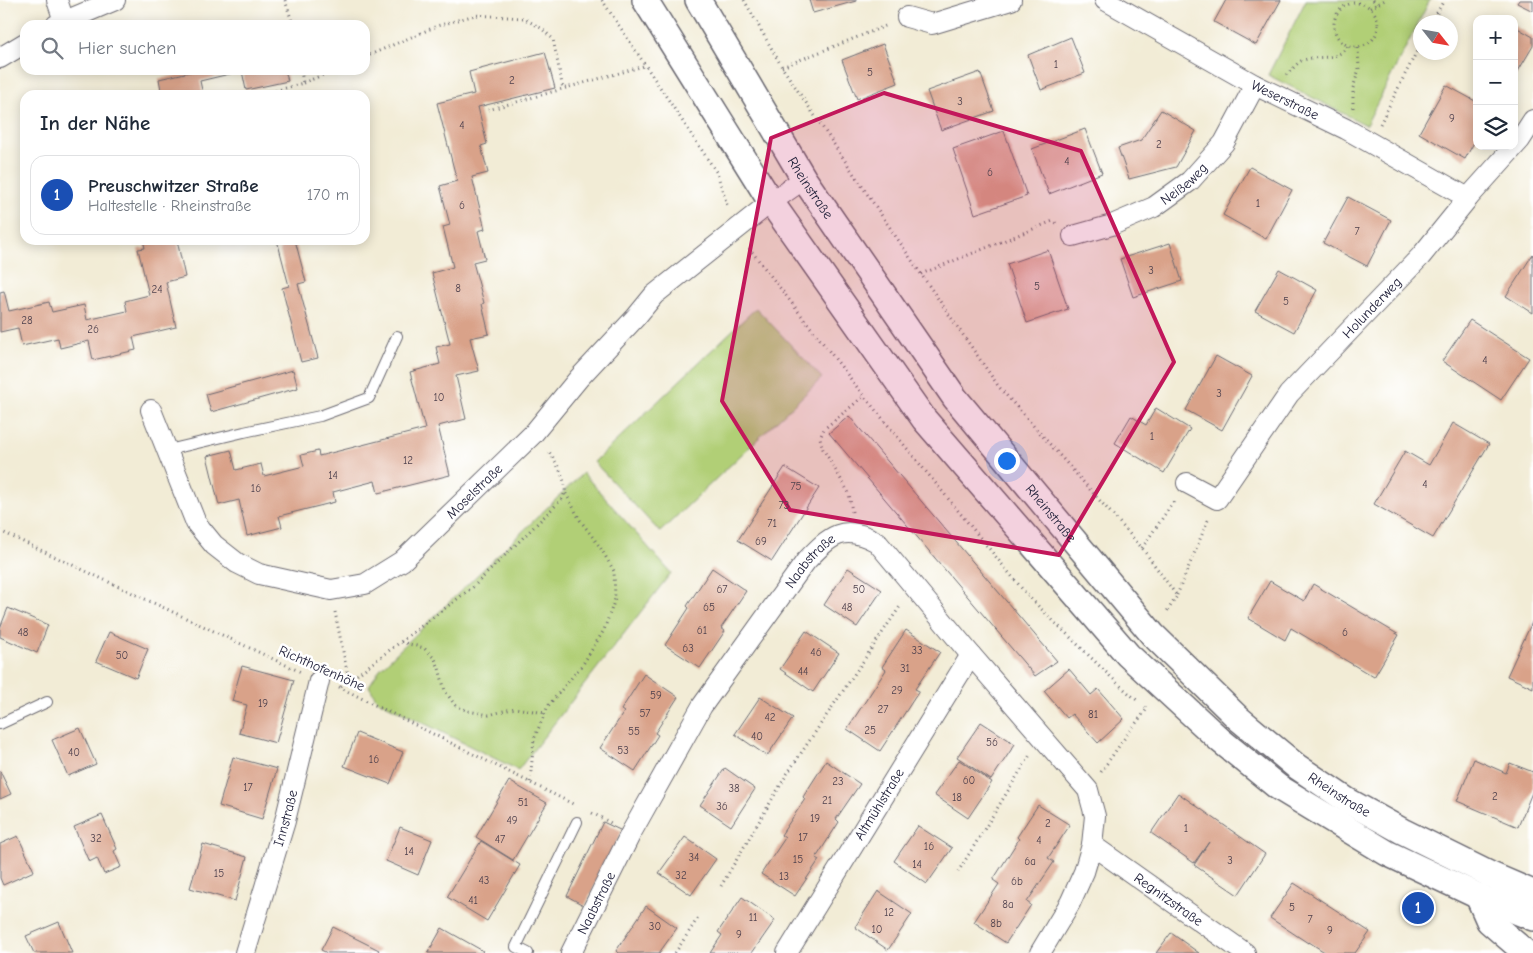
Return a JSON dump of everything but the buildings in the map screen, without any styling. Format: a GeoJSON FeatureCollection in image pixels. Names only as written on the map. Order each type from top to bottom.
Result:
{"type":"FeatureCollection","features":[{"type":"Feature","properties":{"kind":"street"},"geometry":{"type":"LineString","coordinates":[[57,0],[60,20]]}},
{"type":"Feature","properties":{"kind":"street"},"geometry":{"type":"LineString","coordinates":[[67,20],[114,0]]}},
{"type":"Feature","properties":{"kind":"street","name":"Rheinstraße"},"geometry":{"type":"LineString","coordinates":[[645,0],[771,202],[924,419],[1128,655],[1220,740],[1278,787],[1387,853],[1478,896],[1533,918]]}},
{"type":"Feature","properties":{"kind":"street","name":"Rheinstraße"},"geometry":{"type":"LineString","coordinates":[[698,0],[804,179],[955,398],[1153,635],[1238,718],[1296,766],[1348,801],[1402,831],[1489,874],[1533,893]]}},
{"type":"Feature","properties":{"kind":"street"},"geometry":{"type":"LineString","coordinates":[[907,17],[932,24],[1011,0]]}},
{"type":"Feature","properties":{"kind":"street","name":"Weserstraße"},"geometry":{"type":"LineString","coordinates":[[1105,0],[1263,88],[1370,142],[1468,198]]}},
{"type":"Feature","properties":{"kind":"street"},"geometry":{"type":"LineString","coordinates":[[0,58],[20,46]]}},
{"type":"Feature","properties":{"kind":"street","name":"Neißeweg"},"geometry":{"type":"LineString","coordinates":[[1073,236],[1112,225],[1154,207],[1190,181],[1224,143],[1263,88]]}},
{"type":"Feature","properties":{"kind":"street","name":"Holunderweg"},"geometry":{"type":"LineString","coordinates":[[1217,499],[1289,394],[1421,256],[1468,198],[1520,140],[1533,120]]}},
{"type":"Feature","properties":{"kind":"street","name":"Moselstraße"},"geometry":{"type":"LineString","coordinates":[[151,410],[196,523],[214,545],[237,563],[259,574],[331,590],[366,584],[402,561],[533,434],[579,378],[654,295],[771,202],[804,179]]}},
{"type":"Feature","properties":{"kind":"street"},"geometry":{"type":"LineString","coordinates":[[1187,483],[1217,499]]}},
{"type":"Feature","properties":{"kind":"street","name":"Naabstraße"},"geometry":{"type":"LineString","coordinates":[[571,953],[631,833],[702,706],[806,561],[834,536],[846,532],[855,532],[877,542],[971,655],[1088,790],[1095,816],[1092,845],[1084,872],[1070,903],[1040,953]]}},
{"type":"Feature","properties":{"kind":"street","name":"Altmühlstraße"},"geometry":{"type":"LineString","coordinates":[[787,953],[971,655]]}},
{"type":"Feature","properties":{"kind":"street","name":"Innstraße"},"geometry":{"type":"LineString","coordinates":[[245,953],[285,821],[319,681]]}},
{"type":"Feature","properties":{"kind":"street","name":"Regnitzstraße"},"geometry":{"type":"LineString","coordinates":[[1092,845],[1245,953]]}},
{"type":"Feature","properties":{"kind":"street"},"geometry":{"type":"LineString","coordinates":[[1478,896],[1489,921],[1526,953]]}},
{"type":"Feature","properties":{"kind":"lane"},"geometry":{"type":"LineString","coordinates":[[168,450],[320,416],[369,398],[397,336]]}},
{"type":"Feature","properties":{"kind":"lane"},"geometry":{"type":"LineString","coordinates":[[0,724],[47,702]]}},
{"type":"Feature","properties":{"kind":"lane"},"geometry":{"type":"LineString","coordinates":[[528,953],[516,947],[577,822]]}},
{"type":"Feature","properties":{"kind":"path"},"geometry":{"type":"LineString","coordinates":[[285,0],[291,20]]}},
{"type":"Feature","properties":{"kind":"path"},"geometry":{"type":"LineString","coordinates":[[602,0],[716,173],[736,231],[864,396],[1028,596],[1116,682],[1147,709],[1088,790]]}},
{"type":"Feature","properties":{"kind":"path"},"geometry":{"type":"LineString","coordinates":[[744,0],[782,67],[999,387],[1142,548],[1177,596]]}},
{"type":"Feature","properties":{"kind":"path"},"geometry":{"type":"LineString","coordinates":[[1372,0],[1377,4]]}},
{"type":"Feature","properties":{"kind":"path"},"geometry":{"type":"LineString","coordinates":[[1370,8],[1385,0]]}},
{"type":"Feature","properties":{"kind":"path"},"geometry":{"type":"LineString","coordinates":[[1436,15],[1444,0]]}},
{"type":"Feature","properties":{"kind":"path"},"geometry":{"type":"LineString","coordinates":[[1361,2],[1375,14],[1378,27],[1374,37],[1367,44],[1358,47],[1348,46],[1340,41],[1335,31],[1334,23],[1337,14],[1343,7],[1361,2]]}},
{"type":"Feature","properties":{"kind":"path"},"geometry":{"type":"LineString","coordinates":[[370,55],[437,26],[475,15],[522,18],[542,28],[552,39],[563,89]]}},
{"type":"Feature","properties":{"kind":"path"},"geometry":{"type":"LineString","coordinates":[[782,67],[907,17]]}},
{"type":"Feature","properties":{"kind":"path"},"geometry":{"type":"LineString","coordinates":[[1263,88],[1282,78],[1300,62],[1321,56],[1332,57],[1342,52],[1348,46]]}},
{"type":"Feature","properties":{"kind":"path"},"geometry":{"type":"LineString","coordinates":[[1350,132],[1354,107],[1353,88],[1359,69],[1358,47]]}},
{"type":"Feature","properties":{"kind":"path"},"geometry":{"type":"LineString","coordinates":[[1370,142],[1413,59]]}},
{"type":"Feature","properties":{"kind":"path"},"geometry":{"type":"LineString","coordinates":[[488,110],[644,66]]}},
{"type":"Feature","properties":{"kind":"path"},"geometry":{"type":"LineString","coordinates":[[302,75],[303,83]]}},
{"type":"Feature","properties":{"kind":"path"},"geometry":{"type":"LineString","coordinates":[[278,90],[323,75]]}},
{"type":"Feature","properties":{"kind":"path"},"geometry":{"type":"LineString","coordinates":[[921,274],[1053,221],[1073,236]]}},
{"type":"Feature","properties":{"kind":"path"},"geometry":{"type":"LineString","coordinates":[[846,532],[853,513],[849,493],[823,449],[820,438],[824,429],[864,396]]}},
{"type":"Feature","properties":{"kind":"path"},"geometry":{"type":"LineString","coordinates":[[530,782],[534,739],[548,706],[583,664],[604,630],[615,599],[614,571],[600,547],[580,520],[565,492],[564,483],[553,456]]}},
{"type":"Feature","properties":{"kind":"path"},"geometry":{"type":"LineString","coordinates":[[1142,548],[1187,483]]}},
{"type":"Feature","properties":{"kind":"path"},"geometry":{"type":"LineString","coordinates":[[341,687],[474,588],[562,500],[565,492]]}},
{"type":"Feature","properties":{"kind":"path"},"geometry":{"type":"LineString","coordinates":[[1153,635],[1177,596],[1217,499]]}},
{"type":"Feature","properties":{"kind":"path","name":"Richthofenhöhe"},"geometry":{"type":"LineString","coordinates":[[0,531],[319,681],[341,687],[583,808]]}},
{"type":"Feature","properties":{"kind":"path"},"geometry":{"type":"LineString","coordinates":[[721,886],[787,774],[914,586]]}},
{"type":"Feature","properties":{"kind":"path"},"geometry":{"type":"LineString","coordinates":[[331,590],[347,671],[353,678]]}},
{"type":"Feature","properties":{"kind":"path"},"geometry":{"type":"LineString","coordinates":[[400,642],[424,648],[439,668],[445,691],[455,704],[468,711],[489,715],[515,708],[545,713]]}},
{"type":"Feature","properties":{"kind":"path"},"geometry":{"type":"LineString","coordinates":[[958,872],[1042,736]]}},
{"type":"Feature","properties":{"kind":"path"},"geometry":{"type":"LineString","coordinates":[[591,813],[631,833]]}},
{"type":"Feature","properties":{"kind":"path"},"geometry":{"type":"LineString","coordinates":[[675,953],[698,918]]}},
{"type":"Feature","properties":{"kind":"highlighted area"},"geometry":{"type":"Polygon","coordinates":[[[884,93],[1081,151],[1174,362],[1059,555],[790,510],[722,401],[771,138],[884,93]]]}},
{"type":"Feature","properties":{"kind":"green space"},"geometry":{"type":"Polygon","coordinates":[[[1306,0],[1430,0],[1422,15],[1413,15],[1413,33],[1366,125],[1268,75],[1306,0]]]}},
{"type":"Feature","properties":{"kind":"green space"},"geometry":{"type":"Polygon","coordinates":[[[756,308],[822,378],[660,532],[594,462],[756,308]]]}},
{"type":"Feature","properties":{"kind":"green space"},"geometry":{"type":"Polygon","coordinates":[[[583,473],[671,573],[518,770],[377,700],[369,686],[380,669],[583,473]]]}},
{"type":"Feature","properties":{"kind":"place","name":"Preuschwitzer Straße"},"geometry":{"type":"Point","coordinates":[1418,908]}}]}
